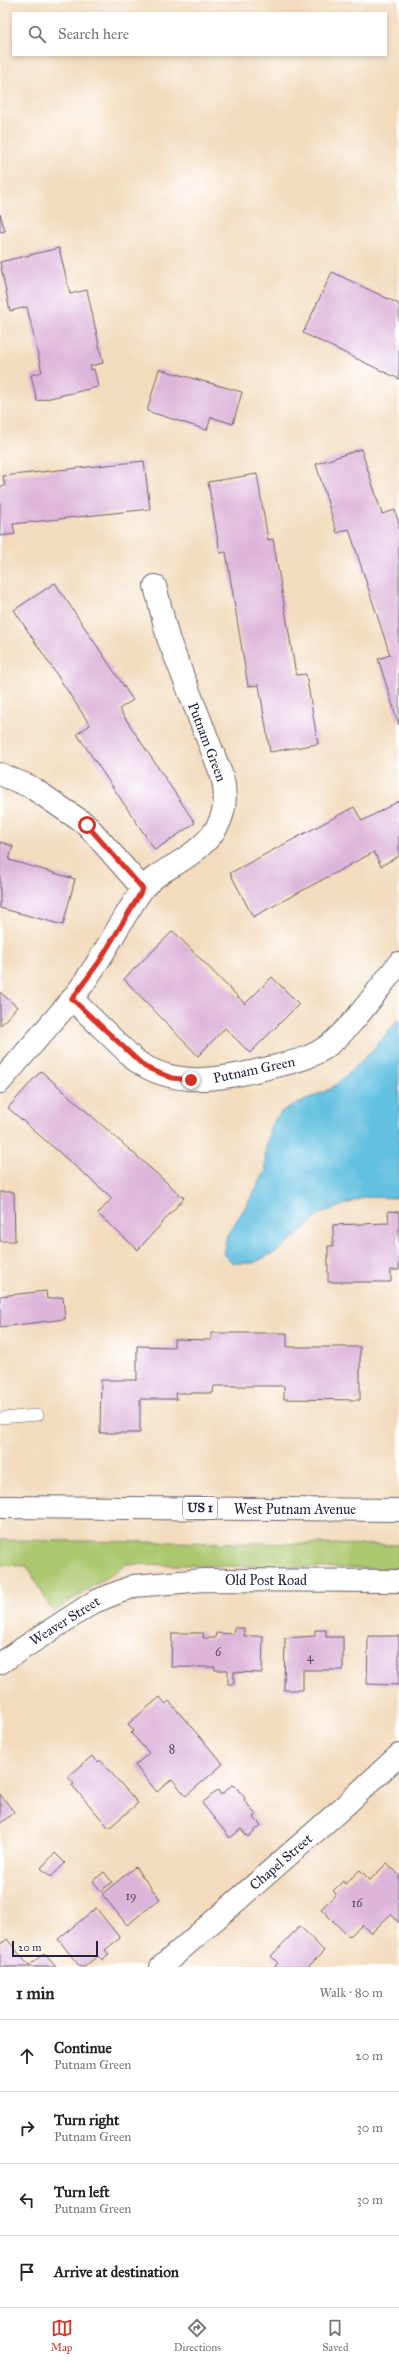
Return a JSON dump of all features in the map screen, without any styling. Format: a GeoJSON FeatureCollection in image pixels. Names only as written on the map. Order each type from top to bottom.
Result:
{"type":"FeatureCollection","features":[{"type":"Feature","properties":{"kind":"street","name":"Putnam Green"},"geometry":{"type":"LineString","coordinates":[[0,1082],[72,999],[99,962],[143,889],[155,877],[197,851],[211,838],[221,818],[226,796],[222,776],[168,638],[155,586]]}},
{"type":"Feature","properties":{"kind":"street"},"geometry":{"type":"LineString","coordinates":[[0,774],[17,780],[40,792],[87,825],[143,889]]}},
{"type":"Feature","properties":{"kind":"street","name":"Putnam Green"},"geometry":{"type":"LineString","coordinates":[[72,999],[145,1067],[172,1078],[210,1080],[289,1063],[315,1054],[339,1037],[399,963]]}},
{"type":"Feature","properties":{"kind":"street","name":"West Putnam Avenue"},"geometry":{"type":"LineString","coordinates":[[0,1507],[399,1510]]}},
{"type":"Feature","properties":{"kind":"street","name":"Old Post Road"},"geometry":{"type":"LineString","coordinates":[[134,1586],[204,1580],[399,1581]]}},
{"type":"Feature","properties":{"kind":"street","name":"Weaver Street"},"geometry":{"type":"LineString","coordinates":[[0,1663],[94,1602],[134,1586]]}},
{"type":"Feature","properties":{"kind":"street","name":"Chapel Street"},"geometry":{"type":"LineString","coordinates":[[161,1967],[340,1810],[399,1755]]}},
{"type":"Feature","properties":{"kind":"lane"},"geometry":{"type":"LineString","coordinates":[[0,1418],[38,1415]]}},
{"type":"Feature","properties":{"kind":"green space"},"geometry":{"type":"Polygon","coordinates":[[[0,1540],[399,1545],[399,1569],[127,1564],[53,1612],[27,1566],[0,1565],[0,1540]]]}},
{"type":"Feature","properties":{"kind":"water"},"geometry":{"type":"Polygon","coordinates":[[[399,1019],[399,1198],[365,1197],[320,1214],[280,1250],[253,1263],[233,1263],[223,1254],[227,1235],[248,1203],[266,1170],[265,1153],[271,1125],[282,1111],[332,1088],[370,1053],[399,1019]]]}},
{"type":"Feature","properties":{"kind":"building"},"geometry":{"type":"Polygon","coordinates":[[[0,214],[5,231],[0,232],[0,214]]]}},
{"type":"Feature","properties":{"kind":"building"},"geometry":{"type":"Polygon","coordinates":[[[59,248],[70,294],[87,290],[103,363],[90,366],[91,370],[94,369],[98,387],[37,401],[31,375],[42,372],[27,307],[10,311],[0,262],[59,248]]]}},
{"type":"Feature","properties":{"kind":"building"},"geometry":{"type":"Polygon","coordinates":[[[332,272],[399,304],[399,379],[303,333],[332,272]]]}},
{"type":"Feature","properties":{"kind":"building"},"geometry":{"type":"Polygon","coordinates":[[[159,369],[242,392],[233,424],[211,417],[207,430],[147,411],[159,369]]]}},
{"type":"Feature","properties":{"kind":"building"},"geometry":{"type":"Polygon","coordinates":[[[361,449],[382,514],[395,510],[399,524],[399,725],[378,659],[390,655],[349,529],[337,533],[316,464],[361,449]]]}},
{"type":"Feature","properties":{"kind":"building"},"geometry":{"type":"Polygon","coordinates":[[[144,461],[150,509],[13,524],[15,534],[0,536],[0,487],[5,486],[3,476],[144,461]]]}},
{"type":"Feature","properties":{"kind":"building"},"geometry":{"type":"Polygon","coordinates":[[[257,474],[268,540],[273,539],[296,675],[306,674],[318,744],[270,752],[259,685],[248,686],[226,552],[220,553],[208,482],[257,474]]]}},
{"type":"Feature","properties":{"kind":"building"},"geometry":{"type":"Polygon","coordinates":[[[55,583],[133,700],[119,709],[195,823],[155,850],[77,734],[90,725],[14,610],[55,583]]]}},
{"type":"Feature","properties":{"kind":"building"},"geometry":{"type":"Polygon","coordinates":[[[399,801],[399,856],[381,866],[374,852],[253,917],[230,873],[354,807],[362,821],[399,801]]]}},
{"type":"Feature","properties":{"kind":"building"},"geometry":{"type":"Polygon","coordinates":[[[0,842],[13,846],[9,860],[75,879],[63,925],[0,908],[0,842]]]}},
{"type":"Feature","properties":{"kind":"building"},"geometry":{"type":"Polygon","coordinates":[[[173,931],[245,1004],[272,977],[299,1004],[250,1053],[225,1028],[198,1056],[124,979],[173,931]]]}},
{"type":"Feature","properties":{"kind":"building"},"geometry":{"type":"Polygon","coordinates":[[[0,992],[17,1007],[0,1026],[0,992]]]}},
{"type":"Feature","properties":{"kind":"building"},"geometry":{"type":"Polygon","coordinates":[[[41,1071],[184,1198],[138,1250],[98,1214],[112,1198],[8,1108],[41,1071]]]}},
{"type":"Feature","properties":{"kind":"building"},"geometry":{"type":"Polygon","coordinates":[[[0,1192],[14,1192],[15,1241],[0,1241],[0,1192]]]}},
{"type":"Feature","properties":{"kind":"building"},"geometry":{"type":"Polygon","coordinates":[[[388,1211],[399,1212],[399,1270],[391,1270],[391,1282],[328,1282],[328,1246],[333,1246],[333,1225],[389,1223],[388,1211]]]}},
{"type":"Feature","properties":{"kind":"building"},"geometry":{"type":"Polygon","coordinates":[[[46,1291],[47,1299],[63,1297],[65,1319],[0,1327],[0,1296],[46,1291]]]}},
{"type":"Feature","properties":{"kind":"building"},"geometry":{"type":"Polygon","coordinates":[[[211,1333],[287,1333],[287,1347],[360,1347],[360,1400],[284,1399],[284,1386],[214,1386],[213,1393],[176,1393],[177,1399],[140,1399],[140,1433],[100,1433],[101,1380],[137,1380],[137,1346],[174,1347],[174,1339],[211,1340],[211,1333]]]}},
{"type":"Feature","properties":{"kind":"building"},"geometry":{"type":"Polygon","coordinates":[[[234,1628],[244,1628],[244,1636],[263,1636],[262,1673],[234,1672],[234,1684],[228,1684],[228,1670],[215,1670],[215,1667],[171,1667],[172,1633],[204,1633],[203,1638],[215,1638],[216,1633],[233,1634],[234,1628]]]}},
{"type":"Feature","properties":{"kind":"building"},"geometry":{"type":"Polygon","coordinates":[[[315,1630],[326,1630],[326,1637],[343,1637],[343,1670],[303,1670],[303,1690],[284,1690],[285,1638],[315,1636],[315,1630]]]}},
{"type":"Feature","properties":{"kind":"building"},"geometry":{"type":"Polygon","coordinates":[[[368,1636],[399,1636],[399,1685],[367,1684],[368,1636]]]}},
{"type":"Feature","properties":{"kind":"building"},"geometry":{"type":"Polygon","coordinates":[[[160,1697],[166,1704],[169,1701],[223,1764],[186,1796],[172,1779],[157,1792],[135,1765],[149,1753],[131,1733],[134,1731],[128,1724],[160,1697]]]}},
{"type":"Feature","properties":{"kind":"building"},"geometry":{"type":"Polygon","coordinates":[[[92,1756],[98,1762],[100,1760],[138,1803],[109,1828],[72,1785],[74,1784],[68,1777],[92,1756]]]}},
{"type":"Feature","properties":{"kind":"building"},"geometry":{"type":"Polygon","coordinates":[[[232,1785],[235,1786],[245,1798],[244,1800],[256,1815],[253,1817],[261,1825],[248,1837],[241,1829],[230,1838],[202,1803],[218,1790],[221,1795],[232,1785]]]}},
{"type":"Feature","properties":{"kind":"building"},"geometry":{"type":"Polygon","coordinates":[[[0,1794],[14,1812],[0,1824],[0,1794]]]}},
{"type":"Feature","properties":{"kind":"building"},"geometry":{"type":"Polygon","coordinates":[[[55,1853],[65,1863],[51,1877],[41,1868],[55,1853]]]}},
{"type":"Feature","properties":{"kind":"building"},"geometry":{"type":"Polygon","coordinates":[[[387,1863],[399,1875],[399,1923],[391,1914],[371,1933],[362,1925],[349,1937],[321,1909],[336,1894],[333,1891],[343,1881],[345,1884],[360,1870],[370,1880],[387,1863]]]}},
{"type":"Feature","properties":{"kind":"building"},"geometry":{"type":"Polygon","coordinates":[[[135,1867],[160,1899],[127,1925],[102,1894],[135,1867]]]}},
{"type":"Feature","properties":{"kind":"building"},"geometry":{"type":"Polygon","coordinates":[[[104,1872],[112,1882],[101,1891],[93,1881],[104,1872]]]}},
{"type":"Feature","properties":{"kind":"building"},"geometry":{"type":"Polygon","coordinates":[[[96,1908],[120,1938],[105,1950],[109,1955],[102,1960],[98,1956],[84,1967],[80,1967],[58,1939],[96,1908]]]}},
{"type":"Feature","properties":{"kind":"building"},"geometry":{"type":"Polygon","coordinates":[[[300,1926],[324,1951],[308,1967],[274,1967],[278,1963],[271,1956],[300,1926]]]}},
{"type":"Feature","properties":{"kind":"building"},"geometry":{"type":"Polygon","coordinates":[[[7,1939],[29,1966],[44,1953],[56,1967],[0,1967],[0,1945],[7,1939]]]}},
{"type":"Feature","properties":{"kind":"route"},"geometry":{"type":"LineString","coordinates":[[87,825],[106,844],[143,889],[99,962],[72,999],[135,1060],[145,1067],[172,1078],[191,1080]]}}]}
